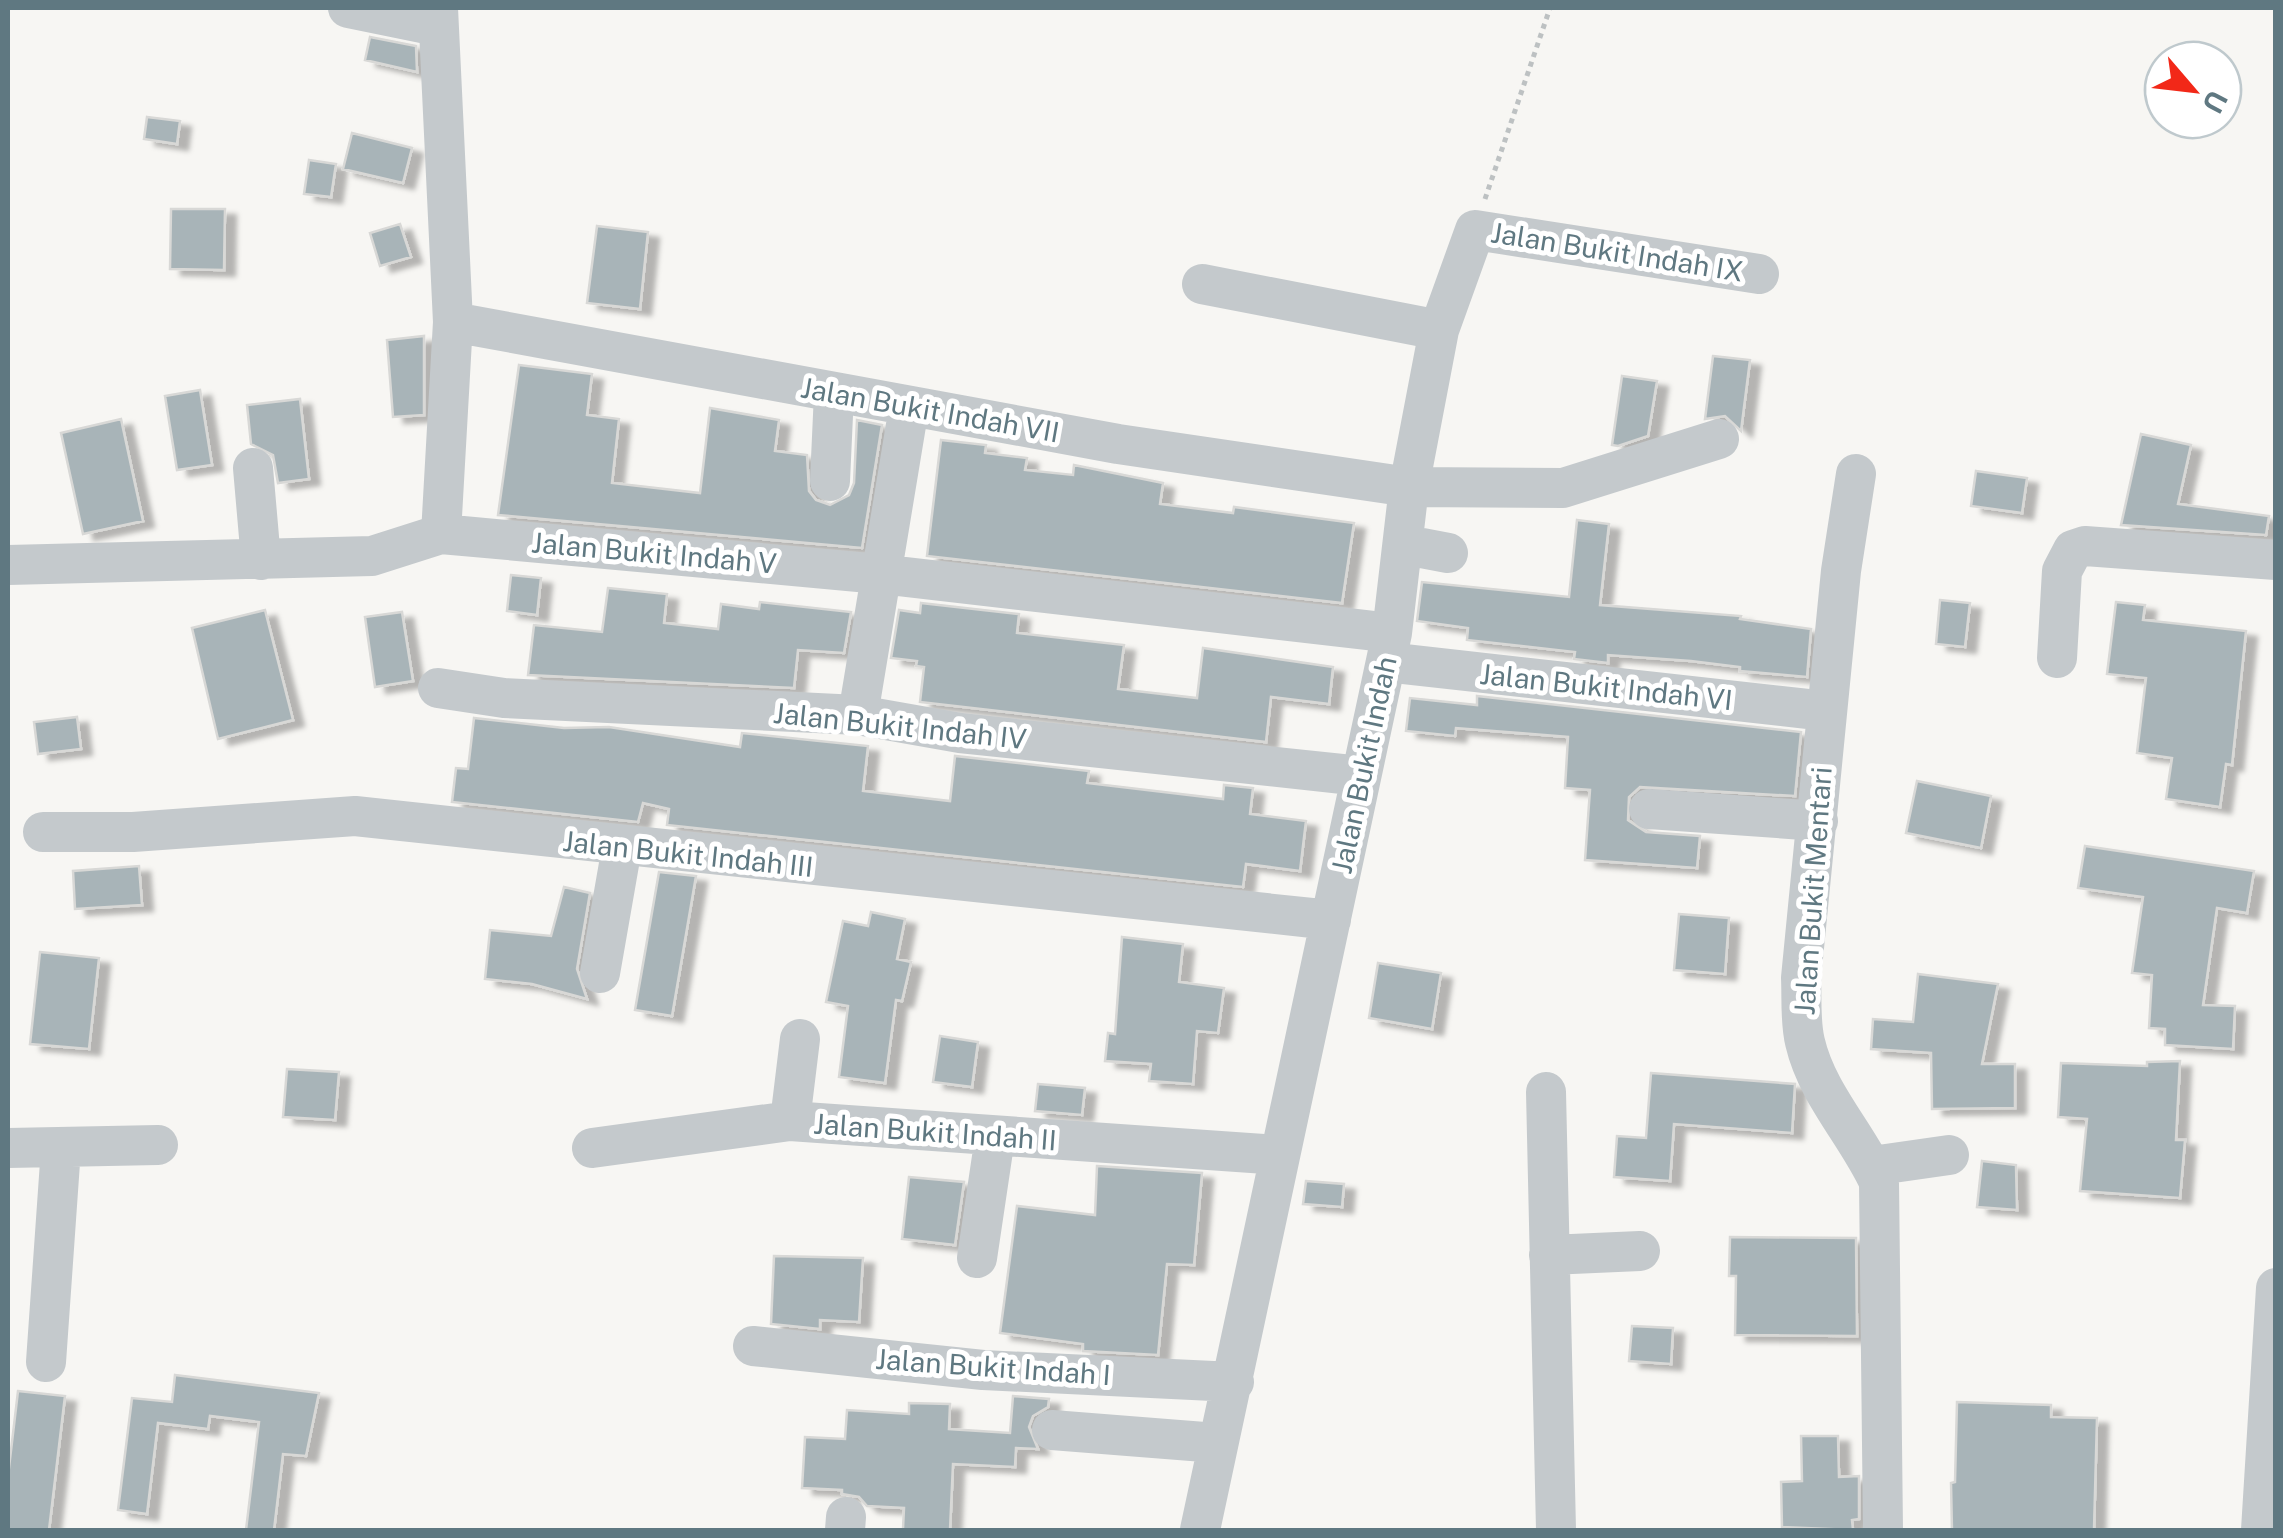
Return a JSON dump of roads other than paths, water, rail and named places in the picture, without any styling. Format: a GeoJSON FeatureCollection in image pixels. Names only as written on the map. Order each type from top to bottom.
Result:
{"type":"FeatureCollection","features":[{"type":"Feature","properties":{"kind":"street"},"geometry":{"type":"LineString","coordinates":[[8,565],[372,556],[441,534],[453,322],[437,17],[348,8]]}},
{"type":"Feature","properties":{"kind":"street","name":"Jalan Bukit Indah IX"},"geometry":{"type":"LineString","coordinates":[[1475,230],[1758,274]]}},
{"type":"Feature","properties":{"kind":"street","name":"Jalan Bukit Indah"},"geometry":{"type":"LineString","coordinates":[[1200,1530],[1389,648],[1406,545],[1409,488],[1438,330],[1475,230]]}},
{"type":"Feature","properties":{"kind":"street"},"geometry":{"type":"LineString","coordinates":[[1202,284],[1438,330]]}},
{"type":"Feature","properties":{"kind":"street","name":"Jalan Bukit Indah VII"},"geometry":{"type":"LineString","coordinates":[[453,322],[908,407],[1409,488],[1563,488],[1719,439]]}},
{"type":"Feature","properties":{"kind":"street"},"geometry":{"type":"LineString","coordinates":[[830,482],[834,394]]}},
{"type":"Feature","properties":{"kind":"street"},"geometry":{"type":"LineString","coordinates":[[858,715],[908,407]]}},
{"type":"Feature","properties":{"kind":"street"},"geometry":{"type":"LineString","coordinates":[[253,468],[261,560]]}},
{"type":"Feature","properties":{"kind":"street","name":"Jalan Bukit Mentari"},"geometry":{"type":"LineString","coordinates":[[1856,474],[1826,711],[1801,978],[1804,1040],[1819,1082],[1880,1182],[1883,1530]]}},
{"type":"Feature","properties":{"kind":"street","name":"Jalan Bukit Indah V"},"geometry":{"type":"LineString","coordinates":[[441,534],[880,574],[1389,648]]}},
{"type":"Feature","properties":{"kind":"street"},"geometry":{"type":"LineString","coordinates":[[1406,545],[1448,552]]}},
{"type":"Feature","properties":{"kind":"street"},"geometry":{"type":"LineString","coordinates":[[2058,658],[2062,571],[2073,550],[2085,546],[2276,560]]}},
{"type":"Feature","properties":{"kind":"street","name":"Jalan Bukit Indah VI"},"geometry":{"type":"LineString","coordinates":[[1389,648],[1826,711]]}},
{"type":"Feature","properties":{"kind":"street","name":"Jalan Bukit Indah IV"},"geometry":{"type":"LineString","coordinates":[[438,688],[504,698],[858,715],[960,733],[1361,776]]}},
{"type":"Feature","properties":{"kind":"street"},"geometry":{"type":"LineString","coordinates":[[1649,810],[1818,821]]}},
{"type":"Feature","properties":{"kind":"street","name":"Jalan Bukit Indah III"},"geometry":{"type":"LineString","coordinates":[[43,832],[134,832],[355,816],[622,848],[1331,920]]}},
{"type":"Feature","properties":{"kind":"street"},"geometry":{"type":"LineString","coordinates":[[600,973],[622,848]]}},
{"type":"Feature","properties":{"kind":"street"},"geometry":{"type":"LineString","coordinates":[[790,1121],[800,1039]]}},
{"type":"Feature","properties":{"kind":"street"},"geometry":{"type":"LineString","coordinates":[[1546,1092],[1556,1530]]}},
{"type":"Feature","properties":{"kind":"street","name":"Jalan Bukit Indah II"},"geometry":{"type":"LineString","coordinates":[[592,1148],[790,1121],[1279,1155]]}},
{"type":"Feature","properties":{"kind":"street"},"geometry":{"type":"LineString","coordinates":[[976,1258],[995,1137]]}},
{"type":"Feature","properties":{"kind":"street"},"geometry":{"type":"LineString","coordinates":[[8,1148],[158,1145]]}},
{"type":"Feature","properties":{"kind":"street"},"geometry":{"type":"LineString","coordinates":[[46,1362],[60,1148]]}},
{"type":"Feature","properties":{"kind":"street"},"geometry":{"type":"LineString","coordinates":[[1872,1166],[1950,1156]]}},
{"type":"Feature","properties":{"kind":"street"},"geometry":{"type":"LineString","coordinates":[[1549,1255],[1640,1251]]}},
{"type":"Feature","properties":{"kind":"street"},"geometry":{"type":"LineString","coordinates":[[2261,1530],[2276,1288]]}},
{"type":"Feature","properties":{"kind":"street","name":"Jalan Bukit Indah I"},"geometry":{"type":"LineString","coordinates":[[753,1346],[983,1370],[1234,1382]]}},
{"type":"Feature","properties":{"kind":"street"},"geometry":{"type":"LineString","coordinates":[[1052,1430],[1217,1444]]}}]}
